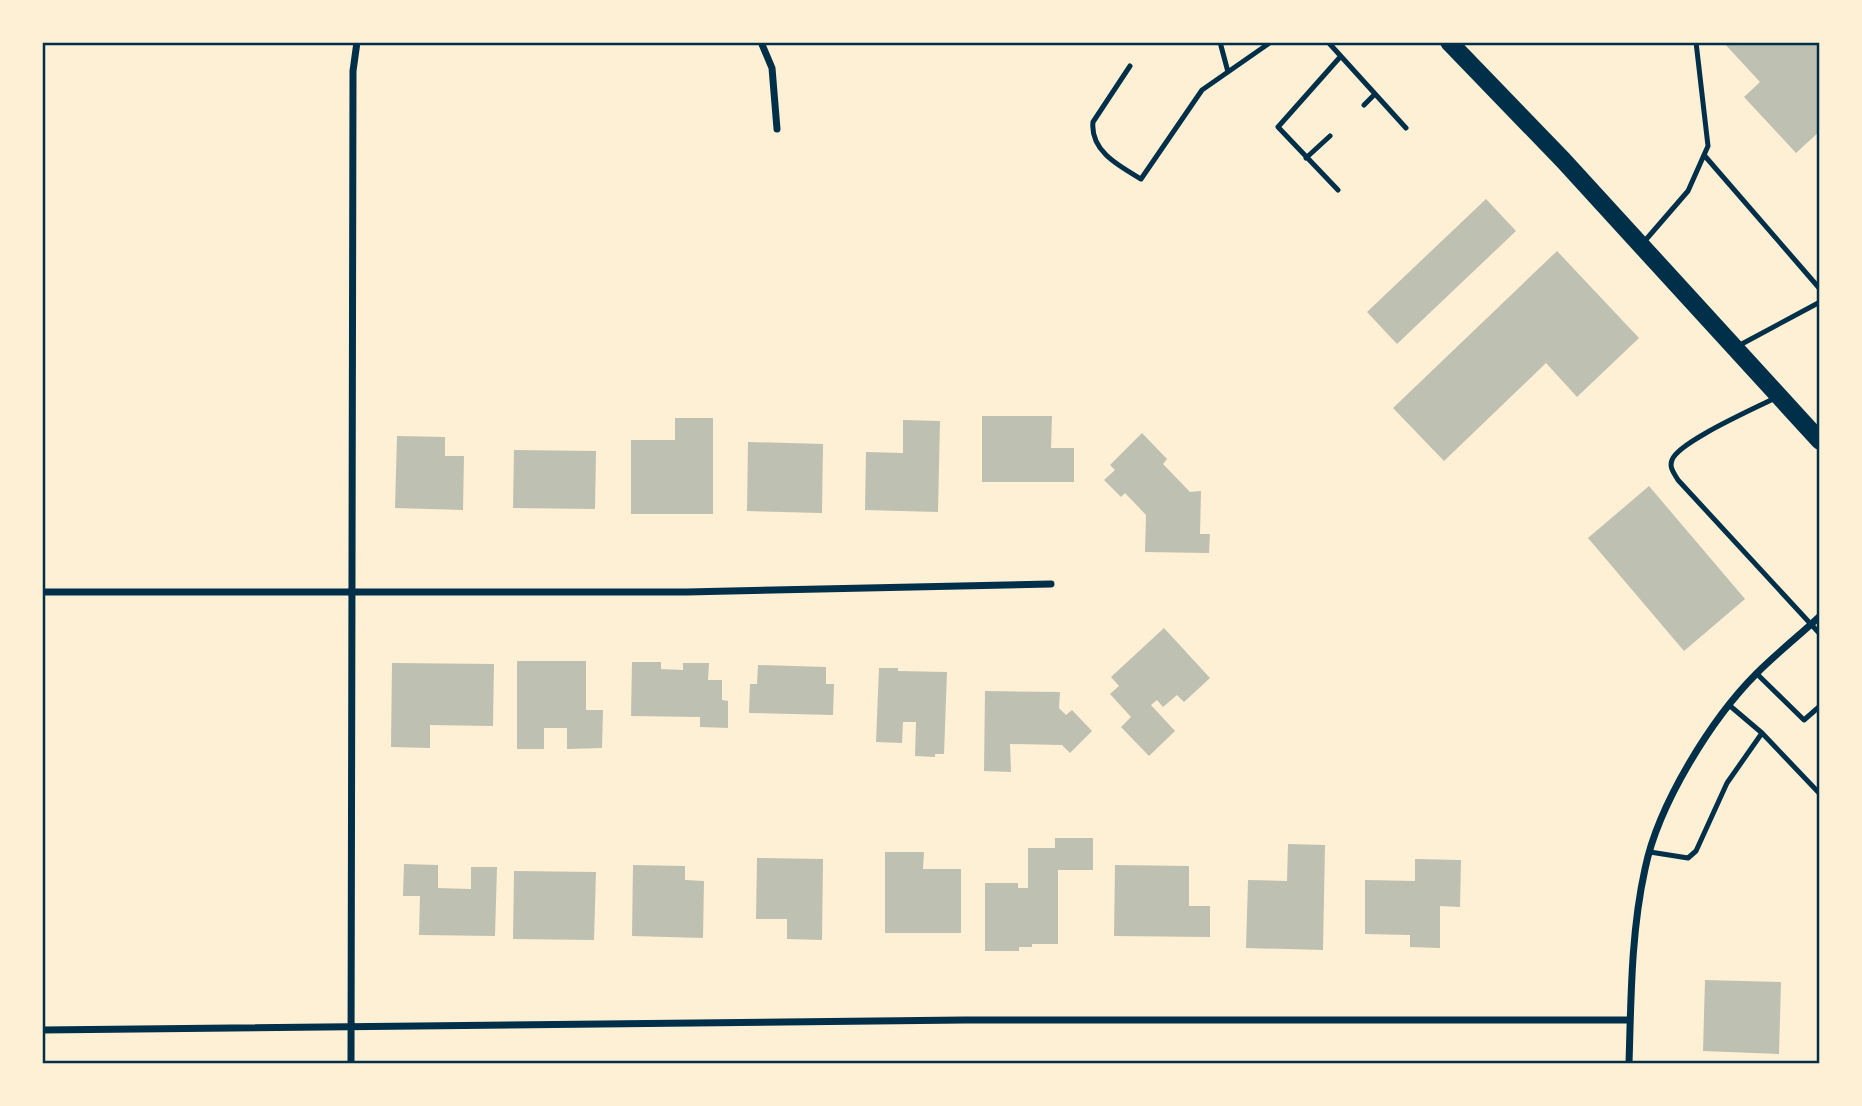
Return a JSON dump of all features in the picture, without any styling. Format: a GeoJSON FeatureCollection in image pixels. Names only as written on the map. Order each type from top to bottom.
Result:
{"type":"FeatureCollection","features":[{"type":"Feature","properties":{"kind":"main road"},"geometry":{"type":"LineString","coordinates":[[1449,42],[1563,160],[1820,441]]}},
{"type":"Feature","properties":{"kind":"street"},"geometry":{"type":"LineString","coordinates":[[351,1064],[353,71],[357,42]]}},
{"type":"Feature","properties":{"kind":"street"},"geometry":{"type":"LineString","coordinates":[[761,42],[772,68],[777,129]]}},
{"type":"Feature","properties":{"kind":"street"},"geometry":{"type":"LineString","coordinates":[[42,592],[687,592],[1051,584]]}},
{"type":"Feature","properties":{"kind":"street"},"geometry":{"type":"LineString","coordinates":[[1629,1064],[1637,910],[1645,865],[1676,786],[1712,727],[1756,673],[1820,616]]}},
{"type":"Feature","properties":{"kind":"street"},"geometry":{"type":"LineString","coordinates":[[42,1030],[965,1020],[1630,1020]]}},
{"type":"Feature","properties":{"kind":"lane"},"geometry":{"type":"LineString","coordinates":[[1220,42],[1228,72]]}},
{"type":"Feature","properties":{"kind":"lane"},"geometry":{"type":"LineString","coordinates":[[1130,66],[1093,122],[1092,132],[1106,156],[1141,179],[1202,90],[1271,42]]}},
{"type":"Feature","properties":{"kind":"lane"},"geometry":{"type":"LineString","coordinates":[[1328,42],[1406,128]]}},
{"type":"Feature","properties":{"kind":"lane"},"geometry":{"type":"LineString","coordinates":[[1641,246],[1688,191],[1708,146],[1696,42]]}},
{"type":"Feature","properties":{"kind":"lane"},"geometry":{"type":"LineString","coordinates":[[1338,190],[1278,127],[1342,56]]}},
{"type":"Feature","properties":{"kind":"lane"},"geometry":{"type":"LineString","coordinates":[[1364,105],[1375,94]]}},
{"type":"Feature","properties":{"kind":"lane"},"geometry":{"type":"LineString","coordinates":[[1306,158],[1330,136]]}},
{"type":"Feature","properties":{"kind":"lane"},"geometry":{"type":"LineString","coordinates":[[1704,155],[1820,289]]}},
{"type":"Feature","properties":{"kind":"lane"},"geometry":{"type":"LineString","coordinates":[[1739,352],[1820,302]]}},
{"type":"Feature","properties":{"kind":"lane"},"geometry":{"type":"LineString","coordinates":[[1778,396],[1686,444],[1672,458],[1671,469],[1678,480],[1820,634]]}},
{"type":"Feature","properties":{"kind":"lane"},"geometry":{"type":"LineString","coordinates":[[1756,673],[1804,720],[1820,706]]}},
{"type":"Feature","properties":{"kind":"lane"},"geometry":{"type":"LineString","coordinates":[[1729,705],[1762,733],[1820,794]]}},
{"type":"Feature","properties":{"kind":"lane"},"geometry":{"type":"LineString","coordinates":[[1650,852],[1688,858],[1696,851],[1727,783],[1762,733]]}},
{"type":"Feature","properties":{"kind":"building"},"geometry":{"type":"Polygon","coordinates":[[[1723,42],[1820,42],[1820,131],[1796,153],[1744,97],[1760,82],[1723,42]]]}},
{"type":"Feature","properties":{"kind":"building"},"geometry":{"type":"Polygon","coordinates":[[[1486,199],[1516,231],[1397,344],[1367,312],[1486,199]]]}},
{"type":"Feature","properties":{"kind":"building"},"geometry":{"type":"Polygon","coordinates":[[[1557,251],[1639,338],[1577,397],[1546,363],[1444,461],[1393,408],[1557,251]]]}},
{"type":"Feature","properties":{"kind":"building"},"geometry":{"type":"Polygon","coordinates":[[[982,416],[1052,416],[1051,448],[1074,448],[1074,482],[982,482],[982,416]]]}},
{"type":"Feature","properties":{"kind":"building"},"geometry":{"type":"Polygon","coordinates":[[[675,418],[713,418],[713,514],[631,514],[631,440],[675,440],[675,418]]]}},
{"type":"Feature","properties":{"kind":"building"},"geometry":{"type":"Polygon","coordinates":[[[903,420],[940,421],[938,512],[865,510],[866,452],[903,453],[903,420]]]}},
{"type":"Feature","properties":{"kind":"building"},"geometry":{"type":"Polygon","coordinates":[[[1142,433],[1167,459],[1163,464],[1190,492],[1201,491],[1200,534],[1210,534],[1209,553],[1145,552],[1146,515],[1125,493],[1121,497],[1104,480],[1115,470],[1110,465],[1142,433]]]}},
{"type":"Feature","properties":{"kind":"building"},"geometry":{"type":"Polygon","coordinates":[[[397,436],[445,437],[445,456],[464,456],[463,510],[395,508],[397,436]]]}},
{"type":"Feature","properties":{"kind":"building"},"geometry":{"type":"Polygon","coordinates":[[[748,442],[823,444],[822,513],[747,511],[748,442]]]}},
{"type":"Feature","properties":{"kind":"building"},"geometry":{"type":"Polygon","coordinates":[[[514,450],[596,451],[595,509],[513,508],[514,450]]]}},
{"type":"Feature","properties":{"kind":"building"},"geometry":{"type":"Polygon","coordinates":[[[1649,486],[1745,599],[1684,651],[1588,538],[1649,486]]]}},
{"type":"Feature","properties":{"kind":"building"},"geometry":{"type":"Polygon","coordinates":[[[1164,628],[1210,678],[1184,702],[1177,695],[1163,707],[1157,700],[1151,705],[1175,731],[1149,756],[1121,727],[1131,717],[1110,694],[1119,686],[1111,677],[1164,628]]]}},
{"type":"Feature","properties":{"kind":"building"},"geometry":{"type":"Polygon","coordinates":[[[517,661],[586,661],[586,710],[603,710],[602,748],[567,749],[567,728],[544,728],[544,749],[517,749],[517,661]]]}},
{"type":"Feature","properties":{"kind":"building"},"geometry":{"type":"Polygon","coordinates":[[[632,662],[661,662],[661,669],[683,670],[683,663],[709,663],[708,680],[722,680],[722,700],[728,701],[728,728],[700,727],[700,717],[631,716],[632,662]]]}},
{"type":"Feature","properties":{"kind":"building"},"geometry":{"type":"Polygon","coordinates":[[[392,663],[494,664],[493,726],[430,725],[430,748],[391,747],[392,663]]]}},
{"type":"Feature","properties":{"kind":"building"},"geometry":{"type":"Polygon","coordinates":[[[758,665],[826,667],[826,684],[834,684],[833,715],[749,713],[750,684],[757,684],[758,665]]]}},
{"type":"Feature","properties":{"kind":"building"},"geometry":{"type":"Polygon","coordinates":[[[879,668],[947,672],[944,754],[935,754],[935,757],[915,756],[916,722],[903,722],[902,743],[876,742],[879,668]]]}},
{"type":"Feature","properties":{"kind":"building"},"geometry":{"type":"Polygon","coordinates":[[[985,691],[1060,692],[1059,708],[1066,715],[1072,710],[1092,731],[1070,753],[1062,745],[1010,744],[1011,772],[984,771],[985,691]]]}},
{"type":"Feature","properties":{"kind":"building"},"geometry":{"type":"Polygon","coordinates":[[[1055,838],[1093,838],[1093,870],[1058,870],[1058,944],[1032,944],[1032,947],[1019,947],[1019,951],[985,951],[985,883],[1018,883],[1018,888],[1028,888],[1028,848],[1055,848],[1055,838]]]}},
{"type":"Feature","properties":{"kind":"building"},"geometry":{"type":"Polygon","coordinates":[[[1288,844],[1325,845],[1323,950],[1246,948],[1248,880],[1287,881],[1288,844]]]}},
{"type":"Feature","properties":{"kind":"building"},"geometry":{"type":"Polygon","coordinates":[[[885,852],[924,852],[923,869],[961,869],[961,933],[885,933],[885,852]]]}},
{"type":"Feature","properties":{"kind":"building"},"geometry":{"type":"Polygon","coordinates":[[[757,858],[823,859],[822,940],[787,939],[787,919],[756,919],[757,858]]]}},
{"type":"Feature","properties":{"kind":"building"},"geometry":{"type":"Polygon","coordinates":[[[1415,859],[1461,860],[1460,907],[1440,906],[1440,948],[1410,947],[1410,935],[1365,934],[1365,880],[1415,881],[1415,859]]]}},
{"type":"Feature","properties":{"kind":"building"},"geometry":{"type":"Polygon","coordinates":[[[404,864],[438,865],[438,888],[471,889],[471,867],[497,867],[495,936],[419,935],[420,896],[403,896],[404,864]]]}},
{"type":"Feature","properties":{"kind":"building"},"geometry":{"type":"Polygon","coordinates":[[[633,865],[685,866],[685,880],[704,881],[703,938],[632,936],[633,865]]]}},
{"type":"Feature","properties":{"kind":"building"},"geometry":{"type":"Polygon","coordinates":[[[1115,865],[1189,866],[1189,906],[1210,906],[1210,937],[1114,936],[1115,865]]]}},
{"type":"Feature","properties":{"kind":"building"},"geometry":{"type":"Polygon","coordinates":[[[514,871],[596,872],[594,940],[513,939],[514,871]]]}},
{"type":"Feature","properties":{"kind":"building"},"geometry":{"type":"Polygon","coordinates":[[[1705,980],[1781,982],[1779,1054],[1703,1051],[1705,980]]]}}]}
